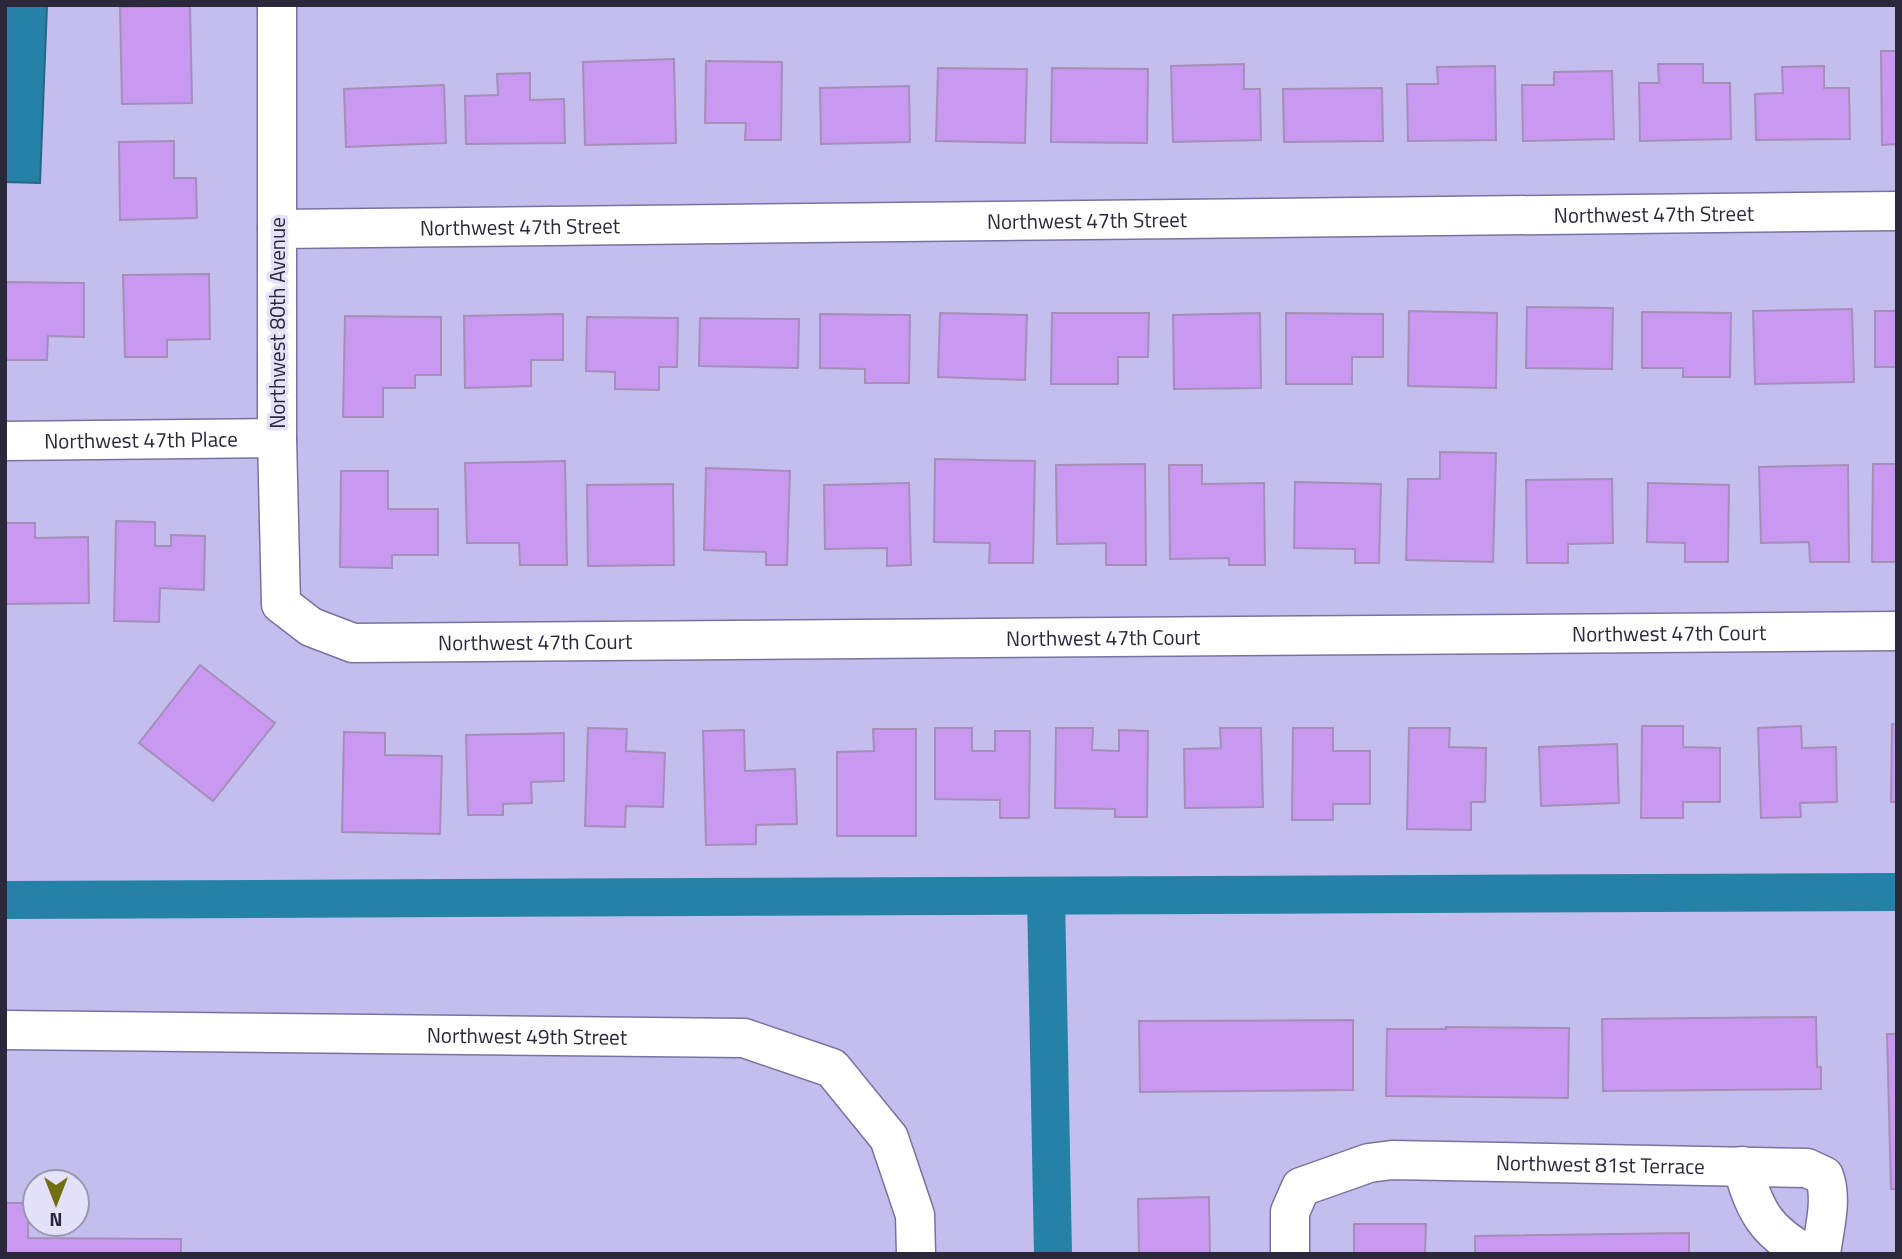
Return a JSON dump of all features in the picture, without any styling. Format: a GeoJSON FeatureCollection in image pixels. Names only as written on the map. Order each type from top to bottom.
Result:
{"type":"FeatureCollection","features":[{"type":"Feature","properties":{"kind":"street","name":"Northwest 80th Avenue"},"geometry":{"type":"LineString","coordinates":[[276,5],[276,438],[281,604],[311,627]]}},
{"type":"Feature","properties":{"kind":"street","name":"Northwest 47th Street"},"geometry":{"type":"LineString","coordinates":[[276,229],[1897,211]]}},
{"type":"Feature","properties":{"kind":"street","name":"Northwest 47th Place"},"geometry":{"type":"LineString","coordinates":[[5,441],[276,438]]}},
{"type":"Feature","properties":{"kind":"street","name":"Northwest 47th Court"},"geometry":{"type":"LineString","coordinates":[[311,627],[353,643],[1897,631]]}},
{"type":"Feature","properties":{"kind":"street","name":"Northwest 49th Street"},"geometry":{"type":"LineString","coordinates":[[5,1030],[744,1038],[832,1068],[889,1138],[915,1215],[916,1254]]}},
{"type":"Feature","properties":{"kind":"street","name":"Northwest 81st Terrace"},"geometry":{"type":"LineString","coordinates":[[1290,1254],[1290,1212],[1301,1187],[1368,1163],[1392,1160],[1807,1168],[1824,1175],[1828,1195],[1821,1254]]}},
{"type":"Feature","properties":{"kind":"street"},"geometry":{"type":"LineString","coordinates":[[1742,1166],[1752,1200],[1762,1217],[1775,1233],[1807,1254]]}},
{"type":"Feature","properties":{"kind":"water"},"geometry":{"type":"Polygon","coordinates":[[[5,5],[47,5],[40,183],[5,182],[5,5]]]}},
{"type":"Feature","properties":{"kind":"building"},"geometry":{"type":"Polygon","coordinates":[[[190,6],[192,103],[122,104],[120,7],[190,6]]]}},
{"type":"Feature","properties":{"kind":"building"},"geometry":{"type":"Polygon","coordinates":[[[1881,51],[1897,51],[1897,144],[1882,145],[1881,51]]]}},
{"type":"Feature","properties":{"kind":"building"},"geometry":{"type":"Polygon","coordinates":[[[674,59],[676,143],[585,145],[583,62],[674,59]]]}},
{"type":"Feature","properties":{"kind":"building"},"geometry":{"type":"Polygon","coordinates":[[[706,61],[782,62],[781,140],[745,140],[746,123],[705,123],[706,61]]]}},
{"type":"Feature","properties":{"kind":"building"},"geometry":{"type":"Polygon","coordinates":[[[1244,64],[1244,89],[1260,89],[1261,140],[1173,142],[1171,66],[1244,64]]]}},
{"type":"Feature","properties":{"kind":"building"},"geometry":{"type":"Polygon","coordinates":[[[1658,64],[1703,64],[1703,83],[1730,83],[1731,139],[1640,141],[1639,83],[1659,83],[1658,64]]]}},
{"type":"Feature","properties":{"kind":"building"},"geometry":{"type":"Polygon","coordinates":[[[1495,66],[1496,140],[1408,141],[1407,84],[1438,84],[1437,67],[1495,66]]]}},
{"type":"Feature","properties":{"kind":"building"},"geometry":{"type":"Polygon","coordinates":[[[1824,66],[1824,88],[1849,88],[1850,139],[1756,140],[1755,94],[1783,93],[1782,67],[1824,66]]]}},
{"type":"Feature","properties":{"kind":"building"},"geometry":{"type":"Polygon","coordinates":[[[938,68],[1027,69],[1025,143],[936,141],[938,68]]]}},
{"type":"Feature","properties":{"kind":"building"},"geometry":{"type":"Polygon","coordinates":[[[1052,68],[1148,69],[1147,143],[1051,142],[1052,68]]]}},
{"type":"Feature","properties":{"kind":"building"},"geometry":{"type":"Polygon","coordinates":[[[1612,71],[1614,139],[1523,141],[1522,85],[1554,85],[1554,72],[1612,71]]]}},
{"type":"Feature","properties":{"kind":"building"},"geometry":{"type":"Polygon","coordinates":[[[530,73],[530,100],[564,99],[565,143],[466,144],[465,96],[498,95],[497,74],[530,73]]]}},
{"type":"Feature","properties":{"kind":"building"},"geometry":{"type":"Polygon","coordinates":[[[444,85],[446,143],[346,147],[344,89],[444,85]]]}},
{"type":"Feature","properties":{"kind":"building"},"geometry":{"type":"Polygon","coordinates":[[[909,86],[910,142],[821,144],[820,88],[909,86]]]}},
{"type":"Feature","properties":{"kind":"building"},"geometry":{"type":"Polygon","coordinates":[[[1382,88],[1383,141],[1284,142],[1283,89],[1382,88]]]}},
{"type":"Feature","properties":{"kind":"building"},"geometry":{"type":"Polygon","coordinates":[[[174,141],[174,178],[196,178],[197,218],[120,220],[119,142],[174,141]]]}},
{"type":"Feature","properties":{"kind":"building"},"geometry":{"type":"Polygon","coordinates":[[[209,274],[210,339],[167,340],[167,357],[125,357],[123,275],[209,274]]]}},
{"type":"Feature","properties":{"kind":"building"},"geometry":{"type":"Polygon","coordinates":[[[5,282],[84,283],[84,337],[48,336],[47,360],[5,360],[5,282]]]}},
{"type":"Feature","properties":{"kind":"building"},"geometry":{"type":"Polygon","coordinates":[[[1527,307],[1613,308],[1612,369],[1526,368],[1527,307]]]}},
{"type":"Feature","properties":{"kind":"building"},"geometry":{"type":"Polygon","coordinates":[[[1852,309],[1854,382],[1755,384],[1753,311],[1852,309]]]}},
{"type":"Feature","properties":{"kind":"building"},"geometry":{"type":"Polygon","coordinates":[[[1409,311],[1497,313],[1496,388],[1408,386],[1409,311]]]}},
{"type":"Feature","properties":{"kind":"building"},"geometry":{"type":"Polygon","coordinates":[[[1875,311],[1897,311],[1897,367],[1875,367],[1875,311]]]}},
{"type":"Feature","properties":{"kind":"building"},"geometry":{"type":"Polygon","coordinates":[[[1642,312],[1731,313],[1730,377],[1683,377],[1683,368],[1642,368],[1642,312]]]}},
{"type":"Feature","properties":{"kind":"building"},"geometry":{"type":"Polygon","coordinates":[[[940,313],[1027,315],[1025,380],[938,377],[940,313]]]}},
{"type":"Feature","properties":{"kind":"building"},"geometry":{"type":"Polygon","coordinates":[[[1052,313],[1149,313],[1148,357],[1118,357],[1118,384],[1051,384],[1052,313]]]}},
{"type":"Feature","properties":{"kind":"building"},"geometry":{"type":"Polygon","coordinates":[[[1260,313],[1261,388],[1174,389],[1173,315],[1260,313]]]}},
{"type":"Feature","properties":{"kind":"building"},"geometry":{"type":"Polygon","coordinates":[[[1286,313],[1383,314],[1383,357],[1352,357],[1352,384],[1286,384],[1286,313]]]}},
{"type":"Feature","properties":{"kind":"building"},"geometry":{"type":"Polygon","coordinates":[[[563,314],[563,360],[531,360],[531,386],[465,388],[464,316],[563,314]]]}},
{"type":"Feature","properties":{"kind":"building"},"geometry":{"type":"Polygon","coordinates":[[[820,314],[910,315],[909,383],[865,383],[865,369],[820,368],[820,314]]]}},
{"type":"Feature","properties":{"kind":"building"},"geometry":{"type":"Polygon","coordinates":[[[345,316],[441,317],[441,375],[415,375],[415,388],[383,388],[383,417],[343,417],[345,316]]]}},
{"type":"Feature","properties":{"kind":"building"},"geometry":{"type":"Polygon","coordinates":[[[587,317],[678,318],[677,367],[659,367],[659,390],[615,389],[615,372],[586,371],[587,317]]]}},
{"type":"Feature","properties":{"kind":"building"},"geometry":{"type":"Polygon","coordinates":[[[700,318],[799,319],[798,368],[699,366],[700,318]]]}},
{"type":"Feature","properties":{"kind":"building"},"geometry":{"type":"Polygon","coordinates":[[[1440,452],[1496,453],[1493,562],[1406,560],[1408,479],[1440,479],[1440,452]]]}},
{"type":"Feature","properties":{"kind":"building"},"geometry":{"type":"Polygon","coordinates":[[[935,459],[1035,461],[1033,563],[989,563],[990,543],[934,542],[935,459]]]}},
{"type":"Feature","properties":{"kind":"building"},"geometry":{"type":"Polygon","coordinates":[[[565,461],[567,565],[520,565],[519,543],[467,543],[465,463],[565,461]]]}},
{"type":"Feature","properties":{"kind":"building"},"geometry":{"type":"Polygon","coordinates":[[[1145,464],[1146,565],[1106,565],[1106,543],[1057,544],[1056,465],[1145,464]]]}},
{"type":"Feature","properties":{"kind":"building"},"geometry":{"type":"Polygon","coordinates":[[[1873,464],[1897,464],[1897,562],[1872,562],[1873,464]]]}},
{"type":"Feature","properties":{"kind":"building"},"geometry":{"type":"Polygon","coordinates":[[[1169,465],[1202,465],[1202,484],[1264,483],[1265,565],[1229,565],[1229,558],[1170,559],[1169,465]]]}},
{"type":"Feature","properties":{"kind":"building"},"geometry":{"type":"Polygon","coordinates":[[[1848,465],[1849,562],[1810,562],[1809,542],[1761,543],[1759,467],[1848,465]]]}},
{"type":"Feature","properties":{"kind":"building"},"geometry":{"type":"Polygon","coordinates":[[[706,468],[790,471],[787,565],[766,565],[766,552],[704,550],[706,468]]]}},
{"type":"Feature","properties":{"kind":"building"},"geometry":{"type":"Polygon","coordinates":[[[341,471],[388,471],[388,509],[438,509],[438,555],[392,555],[392,568],[340,567],[341,471]]]}},
{"type":"Feature","properties":{"kind":"building"},"geometry":{"type":"Polygon","coordinates":[[[1612,479],[1613,543],[1568,544],[1568,563],[1527,563],[1526,480],[1612,479]]]}},
{"type":"Feature","properties":{"kind":"building"},"geometry":{"type":"Polygon","coordinates":[[[1295,482],[1381,484],[1379,563],[1355,563],[1355,549],[1294,548],[1295,482]]]}},
{"type":"Feature","properties":{"kind":"building"},"geometry":{"type":"Polygon","coordinates":[[[909,483],[911,565],[887,566],[887,548],[825,549],[824,485],[909,483]]]}},
{"type":"Feature","properties":{"kind":"building"},"geometry":{"type":"Polygon","coordinates":[[[1648,483],[1729,485],[1728,562],[1685,562],[1685,543],[1647,542],[1648,483]]]}},
{"type":"Feature","properties":{"kind":"building"},"geometry":{"type":"Polygon","coordinates":[[[673,484],[674,565],[588,566],[587,485],[673,484]]]}},
{"type":"Feature","properties":{"kind":"building"},"geometry":{"type":"Polygon","coordinates":[[[116,521],[155,522],[155,546],[171,546],[171,535],[205,536],[204,590],[160,588],[159,622],[114,621],[116,521]]]}},
{"type":"Feature","properties":{"kind":"building"},"geometry":{"type":"Polygon","coordinates":[[[5,523],[35,523],[35,538],[88,537],[89,603],[5,604],[5,523]]]}},
{"type":"Feature","properties":{"kind":"building"},"geometry":{"type":"Polygon","coordinates":[[[200,665],[275,723],[213,801],[139,743],[200,665]]]}},
{"type":"Feature","properties":{"kind":"building"},"geometry":{"type":"Polygon","coordinates":[[[1892,724],[1897,724],[1897,802],[1891,802],[1892,724]]]}},
{"type":"Feature","properties":{"kind":"building"},"geometry":{"type":"Polygon","coordinates":[[[1642,726],[1683,726],[1683,747],[1720,748],[1720,802],[1683,802],[1683,818],[1641,818],[1642,726]]]}},
{"type":"Feature","properties":{"kind":"building"},"geometry":{"type":"Polygon","coordinates":[[[1801,726],[1802,748],[1836,747],[1837,802],[1800,803],[1801,817],[1761,818],[1758,728],[1801,726]]]}},
{"type":"Feature","properties":{"kind":"building"},"geometry":{"type":"Polygon","coordinates":[[[588,728],[627,729],[626,751],[665,753],[663,807],[626,806],[625,827],[585,826],[588,728]]]}},
{"type":"Feature","properties":{"kind":"building"},"geometry":{"type":"Polygon","coordinates":[[[935,728],[972,728],[972,751],[995,751],[995,731],[1030,731],[1029,818],[1000,818],[1000,800],[935,799],[935,728]]]}},
{"type":"Feature","properties":{"kind":"building"},"geometry":{"type":"Polygon","coordinates":[[[1056,728],[1093,728],[1092,750],[1119,751],[1119,730],[1148,731],[1147,817],[1115,817],[1115,809],[1055,808],[1056,728]]]}},
{"type":"Feature","properties":{"kind":"building"},"geometry":{"type":"Polygon","coordinates":[[[1220,728],[1261,728],[1263,807],[1185,808],[1184,749],[1221,748],[1220,728]]]}},
{"type":"Feature","properties":{"kind":"building"},"geometry":{"type":"Polygon","coordinates":[[[1293,728],[1333,728],[1333,751],[1370,751],[1370,804],[1333,804],[1333,820],[1292,820],[1293,728]]]}},
{"type":"Feature","properties":{"kind":"building"},"geometry":{"type":"Polygon","coordinates":[[[1409,728],[1450,728],[1449,747],[1486,748],[1485,802],[1471,802],[1471,830],[1407,829],[1409,728]]]}},
{"type":"Feature","properties":{"kind":"building"},"geometry":{"type":"Polygon","coordinates":[[[873,729],[916,729],[916,836],[837,836],[837,752],[874,751],[873,729]]]}},
{"type":"Feature","properties":{"kind":"building"},"geometry":{"type":"Polygon","coordinates":[[[744,730],[745,771],[795,769],[797,824],[756,825],[756,844],[706,845],[703,731],[744,730]]]}},
{"type":"Feature","properties":{"kind":"building"},"geometry":{"type":"Polygon","coordinates":[[[344,732],[385,733],[385,755],[442,756],[440,834],[342,832],[344,732]]]}},
{"type":"Feature","properties":{"kind":"building"},"geometry":{"type":"Polygon","coordinates":[[[564,733],[564,781],[531,782],[532,803],[503,804],[503,815],[468,815],[466,735],[564,733]]]}},
{"type":"Feature","properties":{"kind":"building"},"geometry":{"type":"Polygon","coordinates":[[[1617,744],[1619,803],[1541,806],[1539,747],[1617,744]]]}},
{"type":"Feature","properties":{"kind":"building"},"geometry":{"type":"Polygon","coordinates":[[[1816,1017],[1817,1067],[1821,1067],[1821,1089],[1603,1091],[1602,1019],[1816,1017]]]}},
{"type":"Feature","properties":{"kind":"building"},"geometry":{"type":"Polygon","coordinates":[[[1353,1020],[1353,1090],[1140,1092],[1139,1021],[1353,1020]]]}},
{"type":"Feature","properties":{"kind":"building"},"geometry":{"type":"Polygon","coordinates":[[[1569,1028],[1568,1098],[1386,1096],[1387,1029],[1569,1028]]]}},
{"type":"Feature","properties":{"kind":"building"},"geometry":{"type":"Polygon","coordinates":[[[1887,1034],[1897,1034],[1897,1189],[1891,1189],[1887,1034]]]}},
{"type":"Feature","properties":{"kind":"building"},"geometry":{"type":"Polygon","coordinates":[[[1209,1197],[1210,1254],[1139,1254],[1138,1199],[1209,1197]]]}},
{"type":"Feature","properties":{"kind":"building"},"geometry":{"type":"Polygon","coordinates":[[[5,1203],[21,1203],[21,1238],[181,1239],[181,1254],[5,1254],[5,1203]]]}},
{"type":"Feature","properties":{"kind":"building"},"geometry":{"type":"Polygon","coordinates":[[[1354,1224],[1426,1224],[1425,1254],[1354,1254],[1354,1224]]]}},
{"type":"Feature","properties":{"kind":"building"},"geometry":{"type":"Polygon","coordinates":[[[1689,1233],[1689,1254],[1475,1254],[1475,1236],[1689,1233]]]}},
{"type":"Feature","properties":{"kind":"waterway"},"geometry":{"type":"LineString","coordinates":[[5,900],[1897,892]]}},
{"type":"Feature","properties":{"kind":"waterway"},"geometry":{"type":"LineString","coordinates":[[1046,896],[1053,1254]]}}]}
